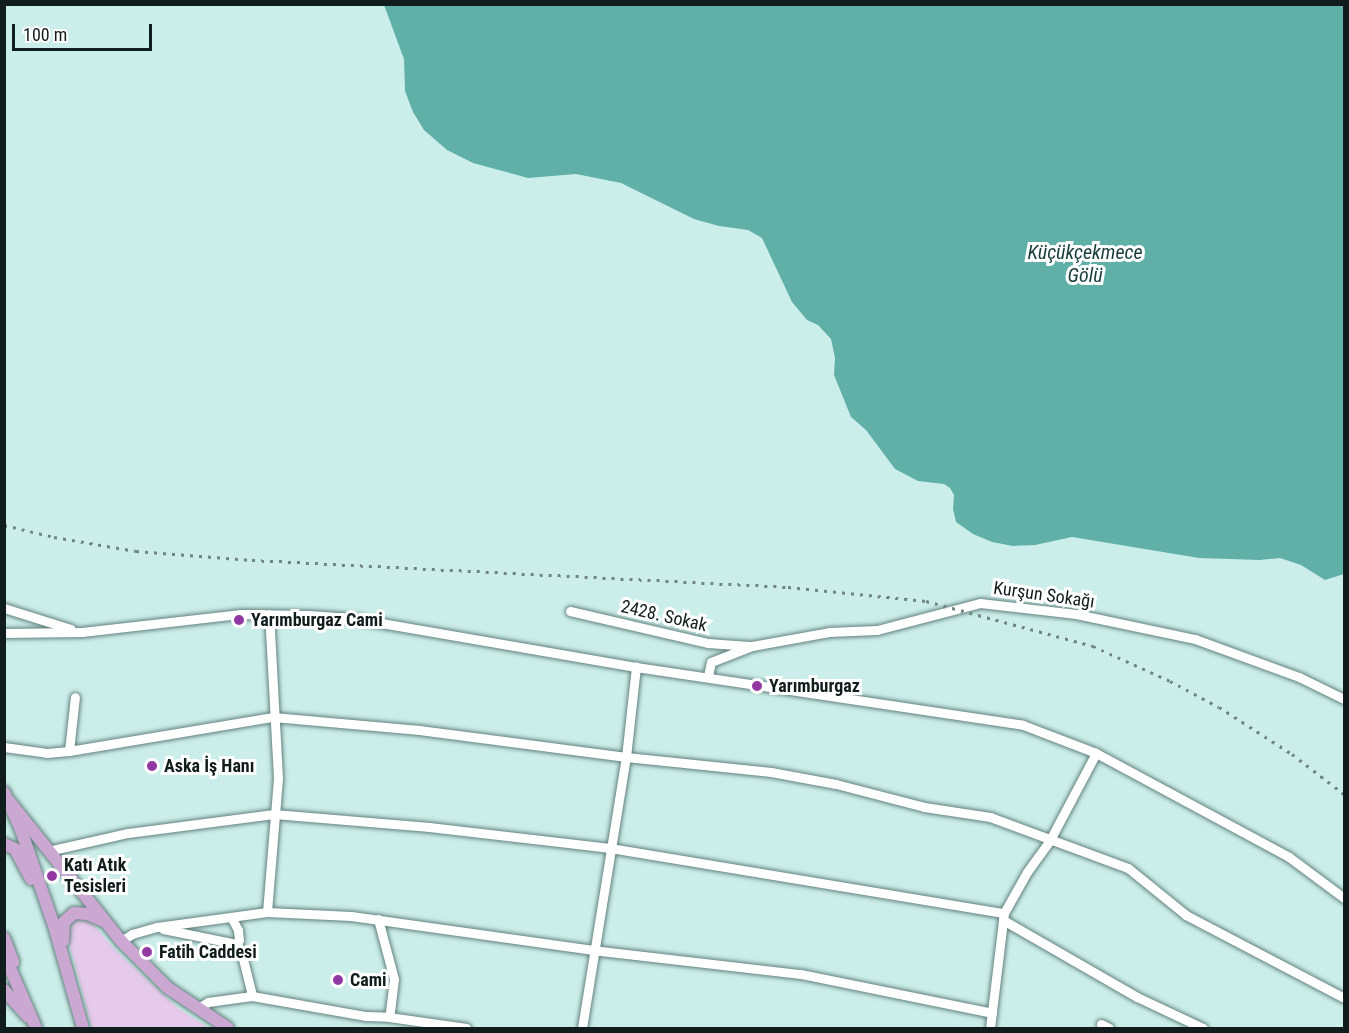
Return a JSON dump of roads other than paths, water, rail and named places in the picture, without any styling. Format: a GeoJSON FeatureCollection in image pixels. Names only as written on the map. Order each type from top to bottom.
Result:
{"type":"FeatureCollection","features":[{"type":"Feature","properties":{"kind":"main road"},"geometry":{"type":"LineString","coordinates":[[7,796],[121,941],[168,987],[228,1029]]}},
{"type":"Feature","properties":{"kind":"main road"},"geometry":{"type":"LineString","coordinates":[[7,796],[55,929],[83,1029]]}},
{"type":"Feature","properties":{"kind":"main road"},"geometry":{"type":"LineString","coordinates":[[4,844],[15,849],[20,855],[55,929]]}},
{"type":"Feature","properties":{"kind":"main road"},"geometry":{"type":"LineString","coordinates":[[77,1029],[62,930],[68,917],[81,913],[104,922]]}},
{"type":"Feature","properties":{"kind":"main road"},"geometry":{"type":"LineString","coordinates":[[4,938],[21,993]]}},
{"type":"Feature","properties":{"kind":"main road"},"geometry":{"type":"LineString","coordinates":[[4,954],[37,1027]]}},
{"type":"Feature","properties":{"kind":"main road"},"geometry":{"type":"LineString","coordinates":[[4,990],[37,1027]]}},
{"type":"Feature","properties":{"kind":"street","name":"Kurşun Sokağı"},"geometry":{"type":"LineString","coordinates":[[708,676],[711,662],[752,646],[829,632],[877,630],[980,603],[1076,614],[1195,639],[1299,677],[1344,699]]}},
{"type":"Feature","properties":{"kind":"street"},"geometry":{"type":"LineString","coordinates":[[4,608],[82,632]]}},
{"type":"Feature","properties":{"kind":"street","name":"2428. Sokak"},"geometry":{"type":"LineString","coordinates":[[570,611],[708,643],[752,646]]}},
{"type":"Feature","properties":{"kind":"street"},"geometry":{"type":"LineString","coordinates":[[267,912],[278,756],[273,717],[269,614]]}},
{"type":"Feature","properties":{"kind":"street"},"geometry":{"type":"LineString","coordinates":[[5,633],[82,632],[217,616],[269,614],[352,618],[636,666],[1023,724],[1096,753],[1289,857],[1344,898]]}},
{"type":"Feature","properties":{"kind":"street"},"geometry":{"type":"LineString","coordinates":[[582,1029],[592,950],[626,757],[636,666]]}},
{"type":"Feature","properties":{"kind":"street"},"geometry":{"type":"LineString","coordinates":[[1334,694],[1344,690]]}},
{"type":"Feature","properties":{"kind":"street"},"geometry":{"type":"LineString","coordinates":[[69,751],[75,697]]}},
{"type":"Feature","properties":{"kind":"street"},"geometry":{"type":"LineString","coordinates":[[4,747],[47,753],[69,751],[273,717],[419,730],[626,757],[771,772],[836,784],[924,807],[990,817],[1128,868],[1186,915],[1344,998]]}},
{"type":"Feature","properties":{"kind":"street"},"geometry":{"type":"LineString","coordinates":[[994,1027],[992,1013],[1003,917],[1027,872],[1050,840],[1096,753]]}},
{"type":"Feature","properties":{"kind":"street"},"geometry":{"type":"LineString","coordinates":[[48,851],[128,833],[274,814],[429,827],[610,848],[1003,917],[1137,997],[1203,1029]]}},
{"type":"Feature","properties":{"kind":"street"},"geometry":{"type":"LineString","coordinates":[[121,941],[132,934],[157,927],[267,912],[378,920],[592,950],[801,974],[992,1013]]}},
{"type":"Feature","properties":{"kind":"street"},"geometry":{"type":"LineString","coordinates":[[231,917],[238,930],[237,944],[252,996]]}},
{"type":"Feature","properties":{"kind":"street"},"geometry":{"type":"LineString","coordinates":[[378,920],[394,979],[389,1017]]}},
{"type":"Feature","properties":{"kind":"street"},"geometry":{"type":"LineString","coordinates":[[157,927],[237,944]]}},
{"type":"Feature","properties":{"kind":"street"},"geometry":{"type":"LineString","coordinates":[[198,1008],[208,1002],[252,996],[366,1016],[389,1017],[466,1029]]}},
{"type":"Feature","properties":{"kind":"water","name":"Küçükçekmece Gölü"},"geometry":{"type":"Polygon","coordinates":[[[384,5],[1344,5],[1344,574],[1325,580],[1301,565],[1280,558],[1260,560],[1199,558],[1072,537],[1035,545],[1013,546],[992,542],[973,534],[956,522],[953,509],[954,495],[950,488],[944,484],[918,481],[895,469],[866,430],[851,417],[834,375],[835,358],[831,339],[818,325],[807,320],[792,302],[762,238],[748,230],[719,226],[694,219],[621,183],[576,174],[528,178],[473,163],[447,150],[424,130],[413,112],[405,91],[404,59],[384,5]]]}},
{"type":"Feature","properties":{"kind":"railway"},"geometry":{"type":"LineString","coordinates":[[4,525],[54,537],[136,551],[252,560],[788,587],[926,601],[1093,646],[1170,681],[1219,707],[1292,754],[1344,794]]}},
{"type":"Feature","properties":{"kind":"place","name":"Yarımburgaz Cami"},"geometry":{"type":"Point","coordinates":[239,620]}},
{"type":"Feature","properties":{"kind":"place","name":"Yarımburgaz"},"geometry":{"type":"Point","coordinates":[757,686]}},
{"type":"Feature","properties":{"kind":"place","name":"Aska İş Hanı"},"geometry":{"type":"Point","coordinates":[152,766]}},
{"type":"Feature","properties":{"kind":"place","name":"Katı Atık Tesisleri"},"geometry":{"type":"Point","coordinates":[52,876]}},
{"type":"Feature","properties":{"kind":"place","name":"Fatih Caddesi"},"geometry":{"type":"Point","coordinates":[147,952]}},
{"type":"Feature","properties":{"kind":"place","name":"Cami"},"geometry":{"type":"Point","coordinates":[338,980]}}]}
